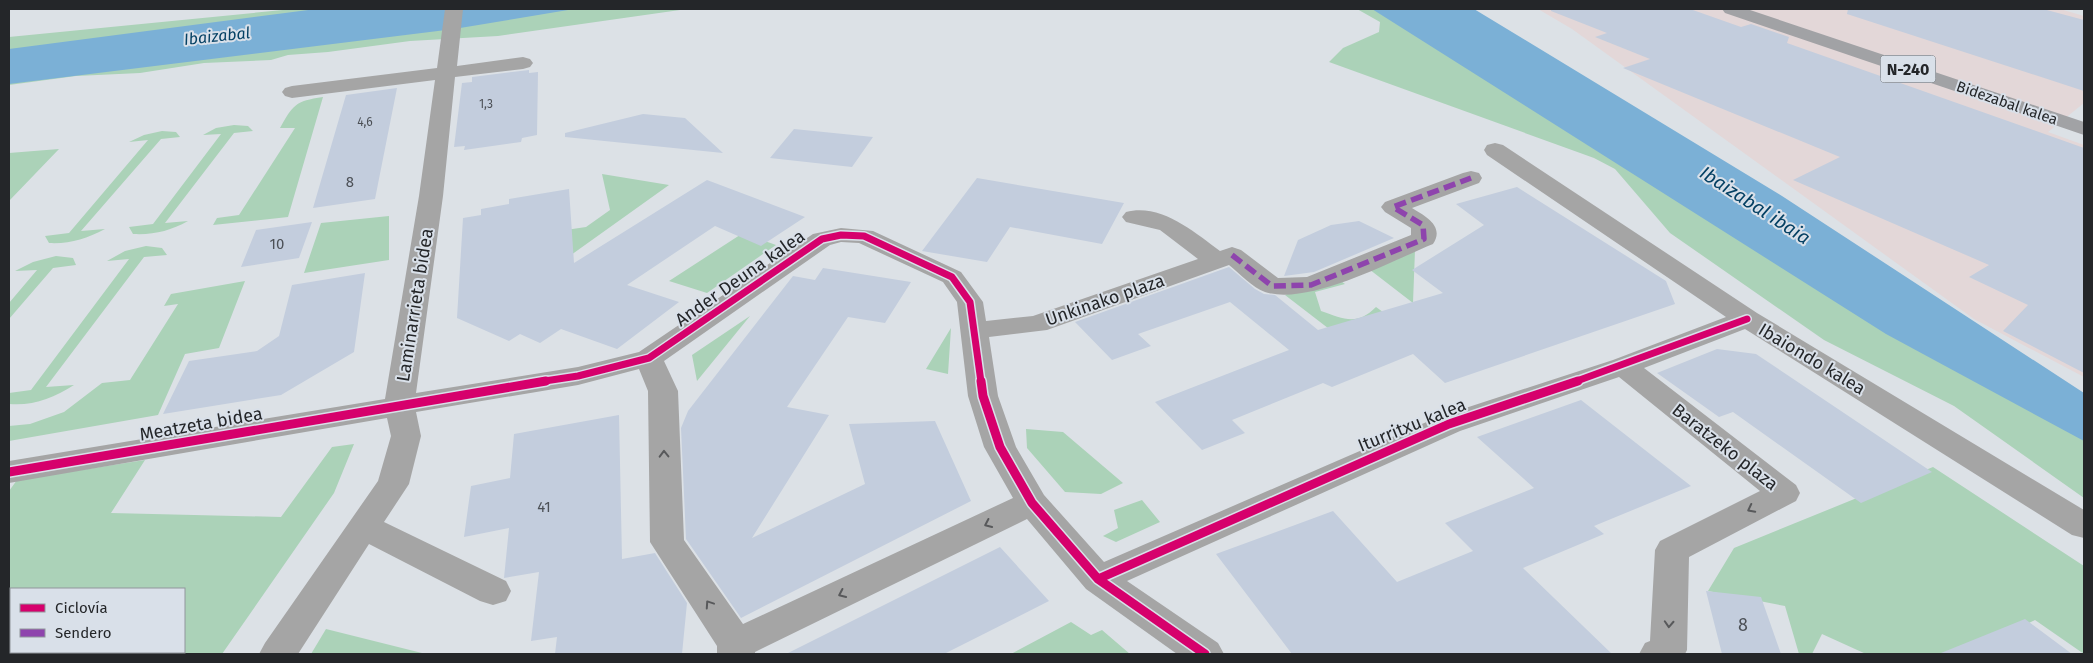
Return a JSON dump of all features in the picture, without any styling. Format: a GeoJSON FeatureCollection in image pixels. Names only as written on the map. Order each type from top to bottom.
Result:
{"type":"FeatureCollection","features":[{"type":"Feature","properties":{"kind":"highway","name":"Bidezabal kalea"},"geometry":{"type":"LineString","coordinates":[[1731,9],[2084,129]]}},
{"type":"Feature","properties":{"kind":"street","name":"Laminarrieta bidea"},"geometry":{"type":"LineString","coordinates":[[278,654],[362,526],[393,484],[406,436],[399,406],[431,196],[454,9]]}},
{"type":"Feature","properties":{"kind":"street"},"geometry":{"type":"LineString","coordinates":[[292,92],[523,63]]}},
{"type":"Feature","properties":{"kind":"street","name":"Ibaiondo kalea"},"geometry":{"type":"LineString","coordinates":[[1495,150],[1746,319],[2084,526]]}},
{"type":"Feature","properties":{"kind":"street"},"geometry":{"type":"LineString","coordinates":[[1134,216],[1168,224],[1272,286],[1311,285],[1424,240],[1423,225],[1392,207],[1471,178]]}},
{"type":"Feature","properties":{"kind":"street","name":"Ander Deuna kalea"},"geometry":{"type":"LineString","coordinates":[[399,406],[449,396],[578,376],[649,358],[822,239],[841,234],[864,236],[952,278],[970,302],[986,405],[1000,447],[1032,503],[1098,579],[1205,654]]}},
{"type":"Feature","properties":{"kind":"street","name":"Unkinako plaza"},"geometry":{"type":"LineString","coordinates":[[974,330],[1037,324],[1225,258]]}},
{"type":"Feature","properties":{"kind":"street","name":"Iturritxu kalea"},"geometry":{"type":"LineString","coordinates":[[1098,579],[1449,424],[1623,366],[1746,319]]}},
{"type":"Feature","properties":{"kind":"street"},"geometry":{"type":"LineString","coordinates":[[649,358],[663,391],[667,542],[736,649],[1032,503]]}},
{"type":"Feature","properties":{"kind":"street","name":"Baratzeko plaza"},"geometry":{"type":"LineString","coordinates":[[1623,366],[1784,493],[1672,550],[1668,650],[1658,654]]}},
{"type":"Feature","properties":{"kind":"street","name":"Meatzeta bidea"},"geometry":{"type":"LineString","coordinates":[[9,472],[399,406]]}},
{"type":"Feature","properties":{"kind":"street"},"geometry":{"type":"LineString","coordinates":[[362,526],[493,591]]}},
{"type":"Feature","properties":{"kind":"shaded area"},"geometry":{"type":"Polygon","coordinates":[[[1538,9],[2060,9],[2084,16],[2084,103],[2048,132],[2084,145],[2084,377],[1974,319],[1572,29],[1538,9]]]}},
{"type":"Feature","properties":{"kind":"green space"},"geometry":{"type":"Polygon","coordinates":[[[293,9],[687,9],[498,36],[410,41],[328,52],[288,55],[271,60],[204,63],[140,73],[76,76],[9,85],[9,37],[293,9]]]}},
{"type":"Feature","properties":{"kind":"green space"},"geometry":{"type":"Polygon","coordinates":[[[1357,9],[1434,9],[2084,440],[2084,498],[1954,406],[1824,340],[1670,233],[1615,169],[1594,158],[1329,62],[1343,48],[1379,32],[1380,22],[1357,9]]]}},
{"type":"Feature","properties":{"kind":"green space"},"geometry":{"type":"Polygon","coordinates":[[[323,97],[288,217],[213,225],[217,218],[239,215],[295,128],[280,128],[292,109],[306,100],[323,97]]]}},
{"type":"Feature","properties":{"kind":"green space"},"geometry":{"type":"Polygon","coordinates":[[[234,125],[248,126],[253,131],[234,133],[165,223],[188,221],[162,232],[133,234],[129,227],[153,224],[221,134],[203,135],[216,128],[234,125]]]}},
{"type":"Feature","properties":{"kind":"green space"},"geometry":{"type":"Polygon","coordinates":[[[162,131],[176,132],[180,137],[161,139],[81,231],[105,229],[78,240],[64,243],[49,243],[45,236],[69,233],[148,140],[129,142],[144,135],[162,131]]]}},
{"type":"Feature","properties":{"kind":"green space"},"geometry":{"type":"Polygon","coordinates":[[[59,149],[9,201],[9,153],[59,149]]]}},
{"type":"Feature","properties":{"kind":"green space"},"geometry":{"type":"Polygon","coordinates":[[[602,174],[669,185],[571,255],[559,231],[586,227],[610,210],[602,174]]]}},
{"type":"Feature","properties":{"kind":"green space"},"geometry":{"type":"Polygon","coordinates":[[[389,216],[389,260],[304,273],[321,223],[389,216]]]}},
{"type":"Feature","properties":{"kind":"green space"},"geometry":{"type":"Polygon","coordinates":[[[743,233],[776,245],[707,293],[669,281],[743,233]]]}},
{"type":"Feature","properties":{"kind":"green space"},"geometry":{"type":"Polygon","coordinates":[[[146,246],[162,248],[167,255],[144,257],[46,387],[74,385],[43,400],[27,404],[9,404],[9,393],[31,390],[129,259],[107,261],[125,251],[146,246]]]}},
{"type":"Feature","properties":{"kind":"green space"},"geometry":{"type":"Polygon","coordinates":[[[1415,250],[1413,303],[1365,266],[1415,250]]]}},
{"type":"Feature","properties":{"kind":"green space"},"geometry":{"type":"Polygon","coordinates":[[[56,256],[73,258],[76,265],[53,268],[9,319],[9,303],[37,270],[15,271],[33,262],[56,256]]]}},
{"type":"Feature","properties":{"kind":"green space"},"geometry":{"type":"Polygon","coordinates":[[[1334,276],[1345,284],[1315,292],[1321,311],[1344,318],[1356,319],[1363,317],[1376,307],[1387,315],[1337,335],[1285,295],[1334,276]]]}},
{"type":"Feature","properties":{"kind":"green space"},"geometry":{"type":"Polygon","coordinates":[[[245,281],[219,348],[185,354],[158,415],[9,441],[9,426],[30,424],[64,412],[102,383],[130,380],[178,304],[164,306],[171,294],[245,281]]]}},
{"type":"Feature","properties":{"kind":"green space"},"geometry":{"type":"Polygon","coordinates":[[[750,316],[697,381],[692,355],[750,316]]]}},
{"type":"Feature","properties":{"kind":"green space"},"geometry":{"type":"Polygon","coordinates":[[[951,328],[948,374],[926,369],[951,328]]]}},
{"type":"Feature","properties":{"kind":"green space"},"geometry":{"type":"Polygon","coordinates":[[[1026,429],[1063,432],[1123,483],[1101,494],[1065,492],[1027,448],[1026,429]]]}},
{"type":"Feature","properties":{"kind":"green space"},"geometry":{"type":"Polygon","coordinates":[[[354,444],[334,493],[222,654],[167,654],[185,653],[185,588],[10,588],[9,630],[9,491],[17,480],[145,460],[111,513],[281,517],[332,447],[354,444]]]}},
{"type":"Feature","properties":{"kind":"green space"},"geometry":{"type":"Polygon","coordinates":[[[1933,467],[2084,566],[2084,654],[2035,620],[1981,646],[1991,654],[1866,654],[1822,634],[1812,654],[1799,654],[1785,606],[1708,591],[1734,548],[1933,467]]]}},
{"type":"Feature","properties":{"kind":"green space"},"geometry":{"type":"Polygon","coordinates":[[[1142,500],[1160,522],[1116,542],[1103,536],[1118,528],[1114,510],[1142,500]]]}},
{"type":"Feature","properties":{"kind":"green space"},"geometry":{"type":"Polygon","coordinates":[[[1071,622],[1091,635],[1102,630],[1130,654],[1011,654],[1071,622]]]}},
{"type":"Feature","properties":{"kind":"green space"},"geometry":{"type":"Polygon","coordinates":[[[326,629],[426,654],[311,654],[326,629]]]}},
{"type":"Feature","properties":{"kind":"water","name":"Ibaizabal"},"geometry":{"type":"Polygon","coordinates":[[[316,9],[574,9],[454,29],[9,84],[9,49],[316,9]]]}},
{"type":"Feature","properties":{"kind":"water","name":"Ibaizabal ibaia"},"geometry":{"type":"Polygon","coordinates":[[[1372,9],[1474,9],[1782,196],[2084,393],[2084,441],[1886,334],[1372,9]]]}},
{"type":"Feature","properties":{"kind":"building"},"geometry":{"type":"Polygon","coordinates":[[[1551,9],[1690,9],[1741,27],[1751,24],[1789,37],[1787,43],[2084,148],[2084,373],[2003,331],[2028,305],[1969,277],[1989,265],[1793,180],[1840,157],[1623,68],[1650,59],[1595,37],[1607,33],[1551,11],[1551,9]]]}},
{"type":"Feature","properties":{"kind":"building"},"geometry":{"type":"Polygon","coordinates":[[[1848,9],[2043,9],[2084,20],[2084,91],[1847,14],[1848,9]]]}},
{"type":"Feature","properties":{"kind":"building"},"geometry":{"type":"Polygon","coordinates":[[[529,70],[529,73],[538,72],[537,135],[522,138],[521,142],[464,150],[465,146],[454,147],[462,83],[472,82],[472,77],[529,70]]]}},
{"type":"Feature","properties":{"kind":"building"},"geometry":{"type":"Polygon","coordinates":[[[397,88],[375,199],[313,208],[346,95],[397,88]]]}},
{"type":"Feature","properties":{"kind":"building"},"geometry":{"type":"Polygon","coordinates":[[[643,114],[685,118],[723,153],[565,137],[565,133],[643,114]]]}},
{"type":"Feature","properties":{"kind":"building"},"geometry":{"type":"Polygon","coordinates":[[[794,129],[873,137],[852,167],[770,158],[794,129]]]}},
{"type":"Feature","properties":{"kind":"building"},"geometry":{"type":"Polygon","coordinates":[[[977,178],[1124,203],[1102,244],[1010,227],[987,262],[922,251],[977,178]]]}},
{"type":"Feature","properties":{"kind":"building"},"geometry":{"type":"Polygon","coordinates":[[[707,180],[805,217],[761,246],[715,226],[627,285],[679,302],[617,349],[561,329],[540,343],[520,334],[509,341],[457,318],[463,218],[481,215],[481,209],[509,204],[509,199],[569,189],[574,263],[707,180]]]}},
{"type":"Feature","properties":{"kind":"building"},"geometry":{"type":"Polygon","coordinates":[[[1517,187],[1666,281],[1675,304],[1445,383],[1413,354],[1332,387],[1323,383],[1232,420],[1245,433],[1202,450],[1155,402],[1289,350],[1230,302],[1138,334],[1151,346],[1112,360],[1075,322],[1229,267],[1255,289],[1264,294],[1275,295],[1318,330],[1443,293],[1412,270],[1484,225],[1456,204],[1517,187]]]}},
{"type":"Feature","properties":{"kind":"building"},"geometry":{"type":"Polygon","coordinates":[[[1359,221],[1394,238],[1314,272],[1284,276],[1298,240],[1331,225],[1359,221]]]}},
{"type":"Feature","properties":{"kind":"building"},"geometry":{"type":"Polygon","coordinates":[[[312,222],[299,258],[241,267],[256,230],[312,222]]]}},
{"type":"Feature","properties":{"kind":"building"},"geometry":{"type":"Polygon","coordinates":[[[823,268],[911,282],[885,323],[848,317],[787,407],[829,415],[752,538],[865,484],[849,424],[935,421],[971,501],[741,618],[686,539],[681,428],[688,411],[793,276],[815,280],[823,268]]]}},
{"type":"Feature","properties":{"kind":"building"},"geometry":{"type":"Polygon","coordinates":[[[365,273],[354,352],[281,395],[163,414],[189,361],[257,351],[279,336],[292,285],[365,273]]]}},
{"type":"Feature","properties":{"kind":"building"},"geometry":{"type":"Polygon","coordinates":[[[1717,349],[1756,354],[1932,472],[1861,503],[1733,412],[1719,417],[1657,373],[1717,349]]]}},
{"type":"Feature","properties":{"kind":"building"},"geometry":{"type":"Polygon","coordinates":[[[1581,400],[1691,486],[1594,526],[1604,534],[1523,568],[1612,654],[1292,654],[1216,554],[1333,511],[1397,582],[1473,551],[1445,523],[1534,488],[1477,437],[1581,400]]]}},
{"type":"Feature","properties":{"kind":"building"},"geometry":{"type":"Polygon","coordinates":[[[619,415],[622,559],[655,553],[687,603],[682,654],[555,654],[557,637],[531,641],[539,572],[504,578],[509,528],[464,537],[471,486],[510,478],[514,434],[619,415]]]}},
{"type":"Feature","properties":{"kind":"building"},"geometry":{"type":"Polygon","coordinates":[[[1000,547],[1049,601],[944,654],[786,654],[1000,547]]]}},
{"type":"Feature","properties":{"kind":"building"},"geometry":{"type":"Polygon","coordinates":[[[1706,591],[1761,597],[1781,654],[1722,654],[1706,591]]]}},
{"type":"Feature","properties":{"kind":"building"},"geometry":{"type":"Polygon","coordinates":[[[2025,619],[2072,654],[1941,654],[1941,653],[2025,619]]]}},
{"type":"Feature","properties":{"kind":"marked path"},"geometry":{"type":"LineString","coordinates":[[1232,255],[1272,286],[1311,285],[1424,239],[1423,225],[1393,207],[1471,178]]}},
{"type":"Feature","properties":{"kind":"cycle path"},"geometry":{"type":"LineString","coordinates":[[9,472],[449,396],[578,376],[649,358],[822,239],[841,235],[864,236],[952,277],[970,302],[983,396],[1000,447],[1032,503],[1098,579],[1205,654]]}},
{"type":"Feature","properties":{"kind":"cycle path"},"geometry":{"type":"LineString","coordinates":[[1098,579],[1449,424],[1623,366],[1747,319]]}}]}
